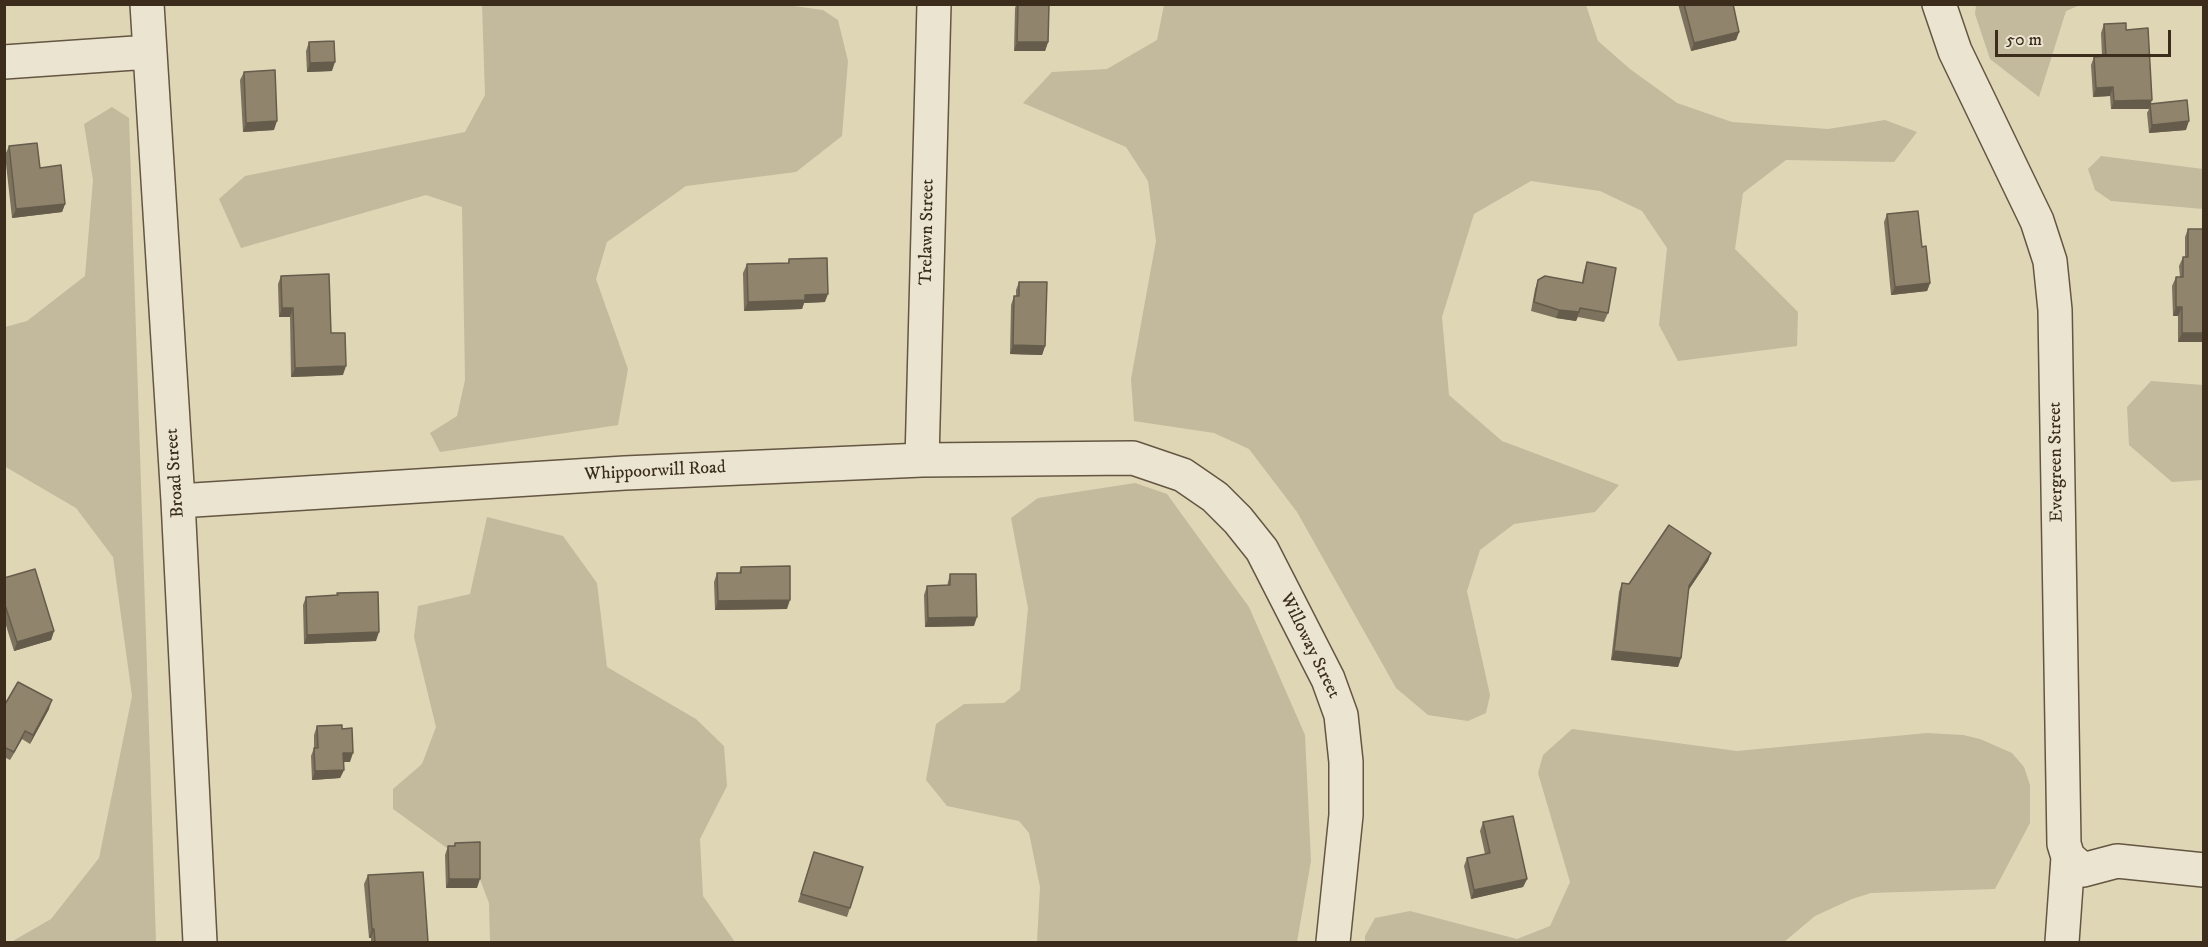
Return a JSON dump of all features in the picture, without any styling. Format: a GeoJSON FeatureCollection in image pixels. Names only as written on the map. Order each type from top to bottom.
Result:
{"type":"FeatureCollection","features":[{"type":"Feature","properties":{"kind":"street","name":"Broad Street"},"geometry":{"type":"LineString","coordinates":[[147,4],[178,501],[200,942]]}},
{"type":"Feature","properties":{"kind":"street","name":"Trelawn Street"},"geometry":{"type":"LineString","coordinates":[[922,460],[934,4]]}},
{"type":"Feature","properties":{"kind":"street","name":"Evergreen Street"},"geometry":{"type":"LineString","coordinates":[[1939,4],[1955,51],[2037,221],[2050,261],[2055,310],[2064,844],[2068,857],[2062,942]]}},
{"type":"Feature","properties":{"kind":"street"},"geometry":{"type":"LineString","coordinates":[[4,62],[149,52]]}},
{"type":"Feature","properties":{"kind":"street","name":"Whippoorwill Road"},"geometry":{"type":"LineString","coordinates":[[178,501],[625,473],[922,460],[1133,458]]}},
{"type":"Feature","properties":{"kind":"street","name":"Willoway Street"},"geometry":{"type":"LineString","coordinates":[[1133,458],[1183,475],[1215,497],[1238,520],[1262,550],[1328,679],[1341,715],[1346,762],[1346,815],[1333,942]]}},
{"type":"Feature","properties":{"kind":"street"},"geometry":{"type":"LineString","coordinates":[[2068,857],[2082,870],[2117,861],[2204,870]]}},
{"type":"Feature","properties":{"kind":"shaded area"},"geometry":{"type":"Polygon","coordinates":[[[779,4],[823,10],[838,20],[848,61],[842,136],[796,172],[686,186],[607,242],[596,279],[628,369],[618,425],[440,452],[430,433],[457,416],[465,380],[462,207],[426,195],[241,248],[219,199],[245,176],[465,132],[485,95],[482,5],[779,4]]]}},
{"type":"Feature","properties":{"kind":"shaded area"},"geometry":{"type":"Polygon","coordinates":[[[1164,5],[1586,5],[1598,41],[1630,69],[1677,103],[1732,122],[1828,129],[1885,120],[1917,132],[1894,162],[1786,160],[1743,193],[1735,249],[1798,312],[1797,346],[1678,361],[1659,325],[1667,248],[1642,211],[1600,191],[1531,181],[1474,214],[1442,317],[1449,395],[1502,441],[1619,485],[1595,512],[1514,524],[1480,550],[1467,591],[1490,695],[1486,713],[1468,721],[1428,715],[1396,688],[1297,512],[1249,449],[1214,433],[1134,421],[1131,379],[1156,241],[1148,181],[1126,147],[1023,103],[1052,72],[1107,69],[1157,40],[1164,5]]]}},
{"type":"Feature","properties":{"kind":"shaded area"},"geometry":{"type":"Polygon","coordinates":[[[1976,5],[2080,5],[2066,11],[2039,97],[1990,59],[1975,14],[1976,5]]]}},
{"type":"Feature","properties":{"kind":"shaded area"},"geometry":{"type":"Polygon","coordinates":[[[112,107],[129,118],[156,942],[11,942],[51,919],[99,858],[132,696],[113,557],[76,508],[4,466],[5,327],[27,321],[85,276],[93,180],[84,124],[112,107]]]}},
{"type":"Feature","properties":{"kind":"shaded area"},"geometry":{"type":"Polygon","coordinates":[[[2101,156],[2203,169],[2203,209],[2111,201],[2095,190],[2088,169],[2101,156]]]}},
{"type":"Feature","properties":{"kind":"shaded area"},"geometry":{"type":"Polygon","coordinates":[[[2151,381],[2203,385],[2203,480],[2172,482],[2129,445],[2127,407],[2151,381]]]}},
{"type":"Feature","properties":{"kind":"shaded area"},"geometry":{"type":"Polygon","coordinates":[[[1135,483],[1167,494],[1249,607],[1305,735],[1311,861],[1297,942],[1037,942],[1040,887],[1029,833],[1019,821],[947,806],[926,780],[936,724],[964,704],[1004,703],[1020,690],[1028,608],[1011,518],[1038,498],[1135,483]]]}},
{"type":"Feature","properties":{"kind":"shaded area"},"geometry":{"type":"Polygon","coordinates":[[[487,517],[563,536],[597,583],[607,667],[696,719],[724,746],[727,786],[700,839],[703,896],[735,942],[490,942],[489,903],[476,869],[393,809],[393,789],[422,764],[436,727],[414,637],[418,606],[470,594],[487,517]]]}},
{"type":"Feature","properties":{"kind":"shaded area"},"geometry":{"type":"Polygon","coordinates":[[[1572,729],[1737,751],[1927,733],[1963,735],[1980,739],[2012,753],[2024,767],[2030,785],[2030,823],[1995,889],[1871,893],[1815,916],[1784,942],[1365,942],[1365,936],[1375,918],[1410,911],[1517,939],[1550,926],[1570,882],[1538,773],[1543,755],[1572,729]]]}},
{"type":"Feature","properties":{"kind":"building"},"geometry":{"type":"Polygon","coordinates":[[[1018,4],[1049,4],[1048,42],[1017,42],[1018,4]]]}},
{"type":"Feature","properties":{"kind":"building"},"geometry":{"type":"Polygon","coordinates":[[[1684,4],[1733,4],[1739,32],[1694,43],[1684,4]]]}},
{"type":"Feature","properties":{"kind":"building"},"geometry":{"type":"Polygon","coordinates":[[[2126,23],[2126,30],[2148,28],[2152,100],[2114,101],[2113,87],[2096,88],[2094,57],[2106,56],[2104,24],[2126,23]]]}},
{"type":"Feature","properties":{"kind":"building"},"geometry":{"type":"Polygon","coordinates":[[[334,41],[335,62],[310,63],[309,42],[334,41]]]}},
{"type":"Feature","properties":{"kind":"building"},"geometry":{"type":"Polygon","coordinates":[[[275,70],[277,121],[246,123],[244,72],[275,70]]]}},
{"type":"Feature","properties":{"kind":"building"},"geometry":{"type":"Polygon","coordinates":[[[2187,100],[2189,121],[2152,125],[2150,104],[2187,100]]]}},
{"type":"Feature","properties":{"kind":"building"},"geometry":{"type":"Polygon","coordinates":[[[37,143],[40,168],[61,165],[65,204],[16,209],[9,146],[37,143]]]}},
{"type":"Feature","properties":{"kind":"building"},"geometry":{"type":"Polygon","coordinates":[[[1918,211],[1922,247],[1926,246],[1930,283],[1895,287],[1887,214],[1918,211]]]}},
{"type":"Feature","properties":{"kind":"building"},"geometry":{"type":"Polygon","coordinates":[[[2188,229],[2204,229],[2204,333],[2182,333],[2182,307],[2176,307],[2176,277],[2183,277],[2183,257],[2188,257],[2188,229]]]}},
{"type":"Feature","properties":{"kind":"building"},"geometry":{"type":"Polygon","coordinates":[[[827,258],[828,294],[805,295],[805,300],[748,302],[747,264],[789,263],[789,259],[827,258]]]}},
{"type":"Feature","properties":{"kind":"building"},"geometry":{"type":"Polygon","coordinates":[[[1587,262],[1616,268],[1608,313],[1580,308],[1579,312],[1559,310],[1534,302],[1538,280],[1545,276],[1583,283],[1587,262]]]}},
{"type":"Feature","properties":{"kind":"building"},"geometry":{"type":"Polygon","coordinates":[[[329,274],[331,333],[345,333],[346,366],[295,368],[293,308],[282,308],[281,276],[329,274]]]}},
{"type":"Feature","properties":{"kind":"building"},"geometry":{"type":"Polygon","coordinates":[[[1019,282],[1047,282],[1045,346],[1013,345],[1014,296],[1019,296],[1019,282]]]}},
{"type":"Feature","properties":{"kind":"building"},"geometry":{"type":"Polygon","coordinates":[[[1669,525],[1711,553],[1689,586],[1681,658],[1614,651],[1622,583],[1629,584],[1669,525]]]}},
{"type":"Feature","properties":{"kind":"building"},"geometry":{"type":"Polygon","coordinates":[[[790,566],[790,600],[718,601],[717,573],[741,573],[741,567],[790,566]]]}},
{"type":"Feature","properties":{"kind":"building"},"geometry":{"type":"Polygon","coordinates":[[[35,569],[54,631],[17,642],[4,602],[4,578],[35,569]]]}},
{"type":"Feature","properties":{"kind":"building"},"geometry":{"type":"Polygon","coordinates":[[[950,574],[976,574],[977,617],[928,618],[927,586],[950,585],[950,574]]]}},
{"type":"Feature","properties":{"kind":"building"},"geometry":{"type":"Polygon","coordinates":[[[378,592],[379,632],[307,635],[306,597],[338,595],[337,593],[378,592]]]}},
{"type":"Feature","properties":{"kind":"building"},"geometry":{"type":"Polygon","coordinates":[[[18,682],[52,700],[33,735],[25,731],[14,752],[4,747],[4,706],[18,682]]]}},
{"type":"Feature","properties":{"kind":"building"},"geometry":{"type":"Polygon","coordinates":[[[342,725],[342,729],[352,728],[353,753],[343,753],[344,770],[315,771],[314,748],[318,748],[317,726],[342,725]]]}},
{"type":"Feature","properties":{"kind":"building"},"geometry":{"type":"Polygon","coordinates":[[[1513,816],[1527,879],[1474,890],[1467,858],[1490,853],[1483,822],[1513,816]]]}},
{"type":"Feature","properties":{"kind":"building"},"geometry":{"type":"Polygon","coordinates":[[[480,842],[480,879],[449,879],[448,846],[455,846],[455,843],[480,842]]]}},
{"type":"Feature","properties":{"kind":"building"},"geometry":{"type":"Polygon","coordinates":[[[814,852],[863,867],[850,908],[801,894],[814,852]]]}},
{"type":"Feature","properties":{"kind":"building"},"geometry":{"type":"Polygon","coordinates":[[[423,872],[428,942],[375,942],[368,875],[423,872]]]}}]}
